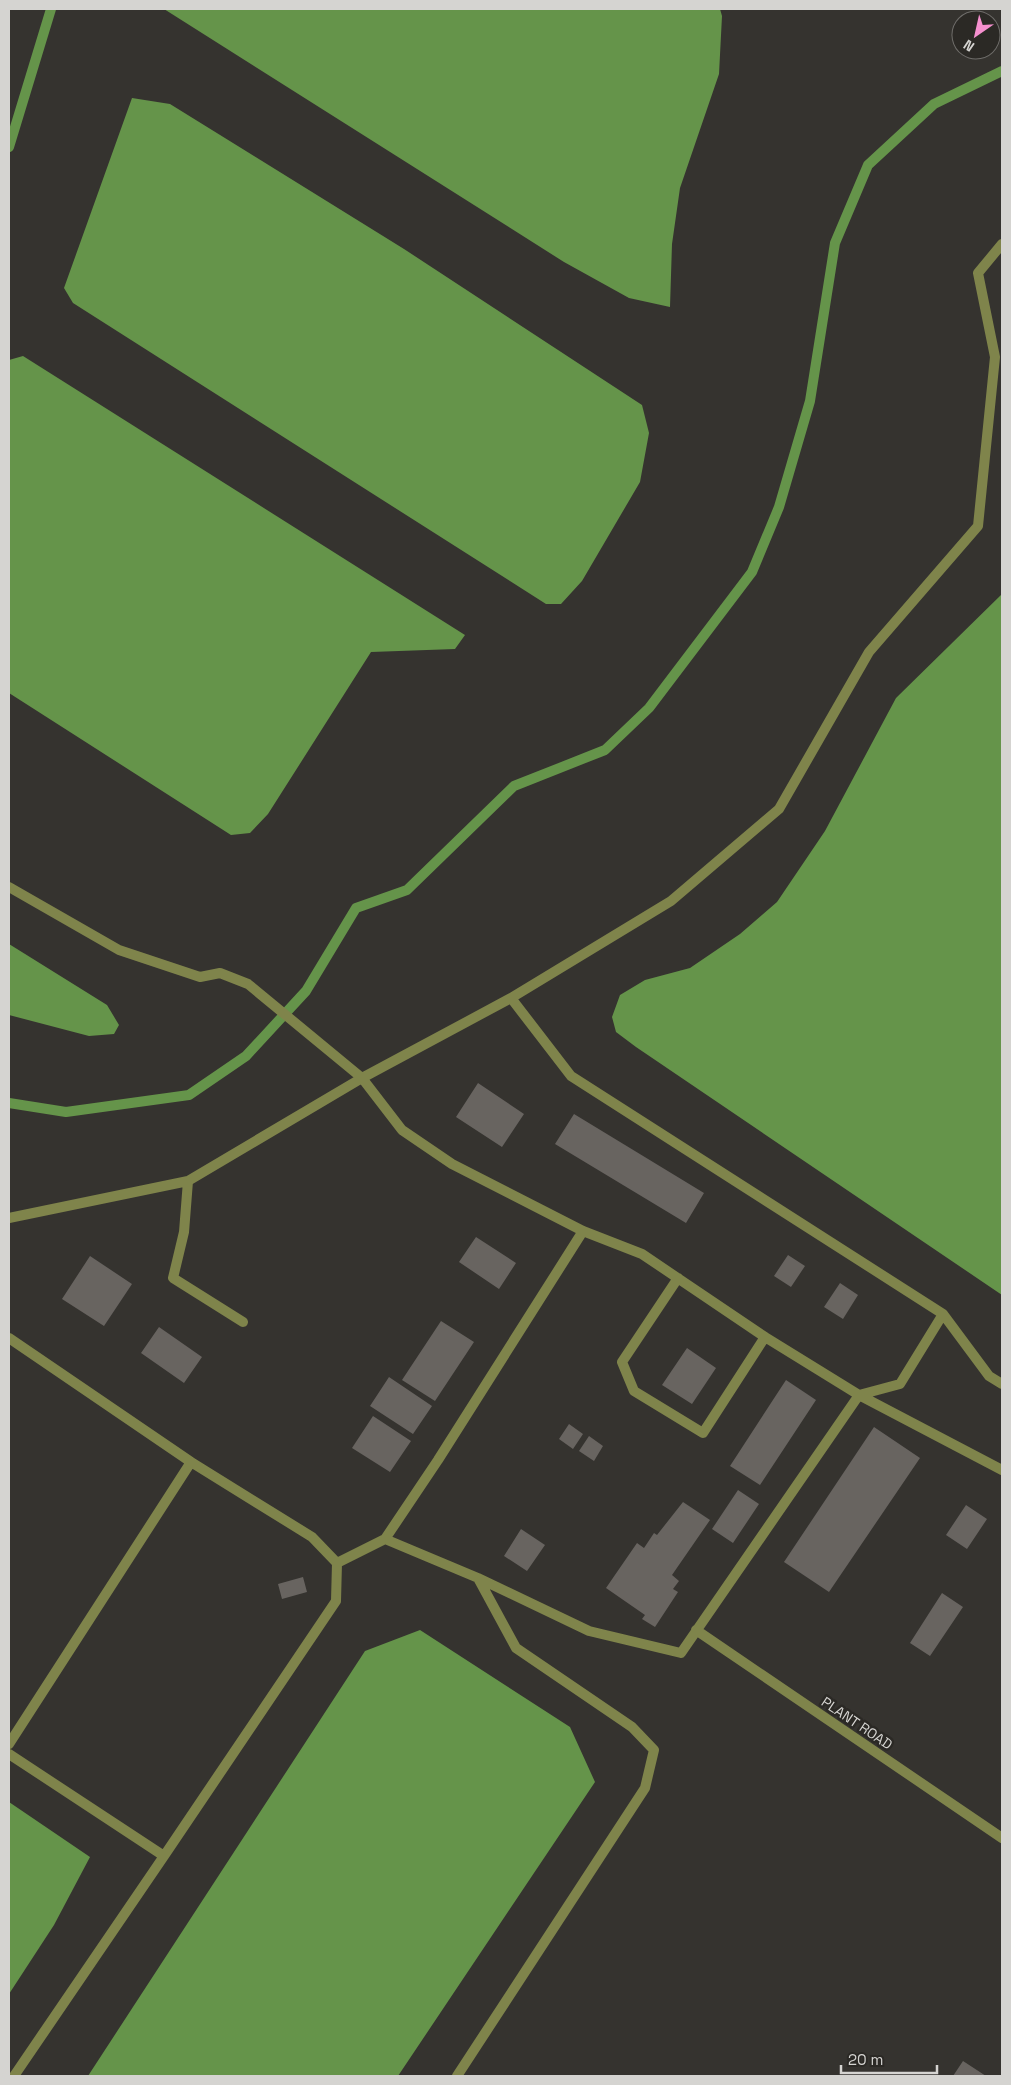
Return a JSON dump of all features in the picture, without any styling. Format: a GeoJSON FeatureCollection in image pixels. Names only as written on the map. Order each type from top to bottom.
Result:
{"type":"FeatureCollection","features":[{"type":"Feature","properties":{"kind":"lane"},"geometry":{"type":"LineString","coordinates":[[9,1218],[188,1181],[362,1078],[511,998],[671,901],[779,809],[869,652],[978,526],[995,357],[978,273],[1002,244]]}},
{"type":"Feature","properties":{"kind":"lane"},"geometry":{"type":"LineString","coordinates":[[9,887],[119,950],[200,977],[220,972],[248,984],[362,1078],[402,1130],[452,1164],[583,1231],[642,1254],[765,1337],[859,1395],[1002,1470]]}},
{"type":"Feature","properties":{"kind":"lane"},"geometry":{"type":"LineString","coordinates":[[511,998],[571,1076],[943,1314],[989,1376],[1002,1384]]}},
{"type":"Feature","properties":{"kind":"lane"},"geometry":{"type":"LineString","coordinates":[[188,1181],[184,1232],[174,1278],[243,1322]]}},
{"type":"Feature","properties":{"kind":"lane"},"geometry":{"type":"LineString","coordinates":[[337,1563],[385,1538],[438,1460],[583,1231]]}},
{"type":"Feature","properties":{"kind":"lane"},"geometry":{"type":"LineString","coordinates":[[678,1278],[622,1362],[634,1391],[703,1433],[765,1337]]}},
{"type":"Feature","properties":{"kind":"lane"},"geometry":{"type":"LineString","coordinates":[[385,1538],[478,1578],[589,1631],[681,1653],[859,1395],[900,1384],[943,1314]]}},
{"type":"Feature","properties":{"kind":"lane"},"geometry":{"type":"LineString","coordinates":[[9,1338],[191,1462],[312,1536],[337,1563],[336,1601],[14,2076]]}},
{"type":"Feature","properties":{"kind":"lane"},"geometry":{"type":"LineString","coordinates":[[9,1744],[191,1462]]}},
{"type":"Feature","properties":{"kind":"lane"},"geometry":{"type":"LineString","coordinates":[[457,2076],[646,1788],[654,1750],[632,1727],[516,1648],[478,1578]]}},
{"type":"Feature","properties":{"kind":"lane","name":"PLANT ROAD"},"geometry":{"type":"LineString","coordinates":[[696,1630],[1002,1838]]}},
{"type":"Feature","properties":{"kind":"lane"},"geometry":{"type":"LineString","coordinates":[[9,1754],[164,1856]]}},
{"type":"Feature","properties":{"kind":"shaded area"},"geometry":{"type":"Polygon","coordinates":[[[164,9],[720,9],[722,16],[719,74],[680,188],[672,244],[670,307],[629,298],[564,262],[164,9]]]}},
{"type":"Feature","properties":{"kind":"shaded area"},"geometry":{"type":"Polygon","coordinates":[[[132,98],[170,104],[404,249],[642,405],[649,433],[640,482],[582,581],[561,604],[546,604],[73,303],[64,288],[132,98]]]}},
{"type":"Feature","properties":{"kind":"shaded area"},"geometry":{"type":"Polygon","coordinates":[[[23,356],[465,635],[455,649],[371,652],[268,814],[250,833],[231,835],[9,693],[9,360],[23,356]]]}},
{"type":"Feature","properties":{"kind":"shaded area"},"geometry":{"type":"Polygon","coordinates":[[[1002,594],[1002,1295],[636,1047],[616,1032],[612,1017],[620,995],[645,980],[690,968],[740,934],[777,902],[825,831],[896,698],[1002,594]]]}},
{"type":"Feature","properties":{"kind":"shaded area"},"geometry":{"type":"Polygon","coordinates":[[[9,944],[107,1005],[119,1025],[114,1034],[89,1036],[9,1015],[9,944]]]}},
{"type":"Feature","properties":{"kind":"shaded area"},"geometry":{"type":"Polygon","coordinates":[[[420,1630],[570,1727],[595,1782],[398,2076],[88,2076],[365,1651],[420,1630]]]}},
{"type":"Feature","properties":{"kind":"shaded area"},"geometry":{"type":"Polygon","coordinates":[[[9,1802],[90,1857],[54,1925],[9,1994],[9,1802]]]}},
{"type":"Feature","properties":{"kind":"building"},"geometry":{"type":"Polygon","coordinates":[[[478,1083],[524,1114],[502,1147],[456,1117],[478,1083]]]}},
{"type":"Feature","properties":{"kind":"building"},"geometry":{"type":"Polygon","coordinates":[[[574,1114],[704,1193],[686,1223],[555,1144],[574,1114]]]}},
{"type":"Feature","properties":{"kind":"building"},"geometry":{"type":"Polygon","coordinates":[[[476,1237],[516,1263],[499,1289],[459,1262],[476,1237]]]}},
{"type":"Feature","properties":{"kind":"building"},"geometry":{"type":"Polygon","coordinates":[[[788,1255],[805,1266],[791,1287],[774,1276],[788,1255]]]}},
{"type":"Feature","properties":{"kind":"building"},"geometry":{"type":"Polygon","coordinates":[[[90,1256],[132,1284],[104,1326],[62,1299],[90,1256]]]}},
{"type":"Feature","properties":{"kind":"building"},"geometry":{"type":"Polygon","coordinates":[[[840,1283],[858,1295],[843,1319],[824,1307],[840,1283]]]}},
{"type":"Feature","properties":{"kind":"building"},"geometry":{"type":"Polygon","coordinates":[[[441,1321],[474,1342],[435,1401],[402,1380],[441,1321]]]}},
{"type":"Feature","properties":{"kind":"building"},"geometry":{"type":"Polygon","coordinates":[[[159,1327],[202,1357],[184,1383],[141,1353],[159,1327]]]}},
{"type":"Feature","properties":{"kind":"building"},"geometry":{"type":"Polygon","coordinates":[[[687,1348],[716,1368],[692,1404],[662,1385],[687,1348]]]}},
{"type":"Feature","properties":{"kind":"building"},"geometry":{"type":"Polygon","coordinates":[[[389,1377],[432,1406],[413,1434],[370,1406],[389,1377]]]}},
{"type":"Feature","properties":{"kind":"building"},"geometry":{"type":"Polygon","coordinates":[[[786,1380],[816,1400],[760,1485],[730,1466],[786,1380]]]}},
{"type":"Feature","properties":{"kind":"building"},"geometry":{"type":"Polygon","coordinates":[[[373,1416],[411,1441],[390,1472],[352,1448],[373,1416]]]}},
{"type":"Feature","properties":{"kind":"building"},"geometry":{"type":"Polygon","coordinates":[[[569,1424],[583,1434],[573,1449],[559,1439],[569,1424]]]}},
{"type":"Feature","properties":{"kind":"building"},"geometry":{"type":"Polygon","coordinates":[[[874,1427],[920,1458],[829,1592],[784,1562],[874,1427]]]}},
{"type":"Feature","properties":{"kind":"building"},"geometry":{"type":"Polygon","coordinates":[[[589,1436],[603,1446],[594,1461],[579,1451],[589,1436]]]}},
{"type":"Feature","properties":{"kind":"building"},"geometry":{"type":"Polygon","coordinates":[[[738,1490],[759,1504],[733,1543],[712,1529],[738,1490]]]}},
{"type":"Feature","properties":{"kind":"building"},"geometry":{"type":"Polygon","coordinates":[[[683,1502],[710,1520],[672,1575],[679,1581],[673,1589],[678,1592],[655,1627],[642,1619],[645,1615],[606,1588],[637,1543],[644,1548],[654,1533],[657,1535],[683,1502]]]}},
{"type":"Feature","properties":{"kind":"building"},"geometry":{"type":"Polygon","coordinates":[[[966,1505],[987,1519],[967,1549],[946,1535],[966,1505]]]}},
{"type":"Feature","properties":{"kind":"building"},"geometry":{"type":"Polygon","coordinates":[[[521,1529],[545,1545],[527,1571],[504,1556],[521,1529]]]}},
{"type":"Feature","properties":{"kind":"building"},"geometry":{"type":"Polygon","coordinates":[[[303,1577],[307,1592],[282,1599],[278,1584],[303,1577]]]}},
{"type":"Feature","properties":{"kind":"building"},"geometry":{"type":"Polygon","coordinates":[[[942,1593],[963,1607],[930,1656],[910,1643],[942,1593]]]}},
{"type":"Feature","properties":{"kind":"building"},"geometry":{"type":"Polygon","coordinates":[[[963,2061],[986,2076],[953,2076],[963,2061]]]}},
{"type":"Feature","properties":{"kind":"waterway"},"geometry":{"type":"LineString","coordinates":[[9,147],[51,9]]}},
{"type":"Feature","properties":{"kind":"waterway"},"geometry":{"type":"LineString","coordinates":[[9,1103],[66,1112],[189,1095],[246,1056],[306,991],[356,908],[407,890],[514,786],[605,750],[649,708],[752,572],[779,507],[810,401],[835,243],[868,165],[934,104],[1002,71]]}}]}
